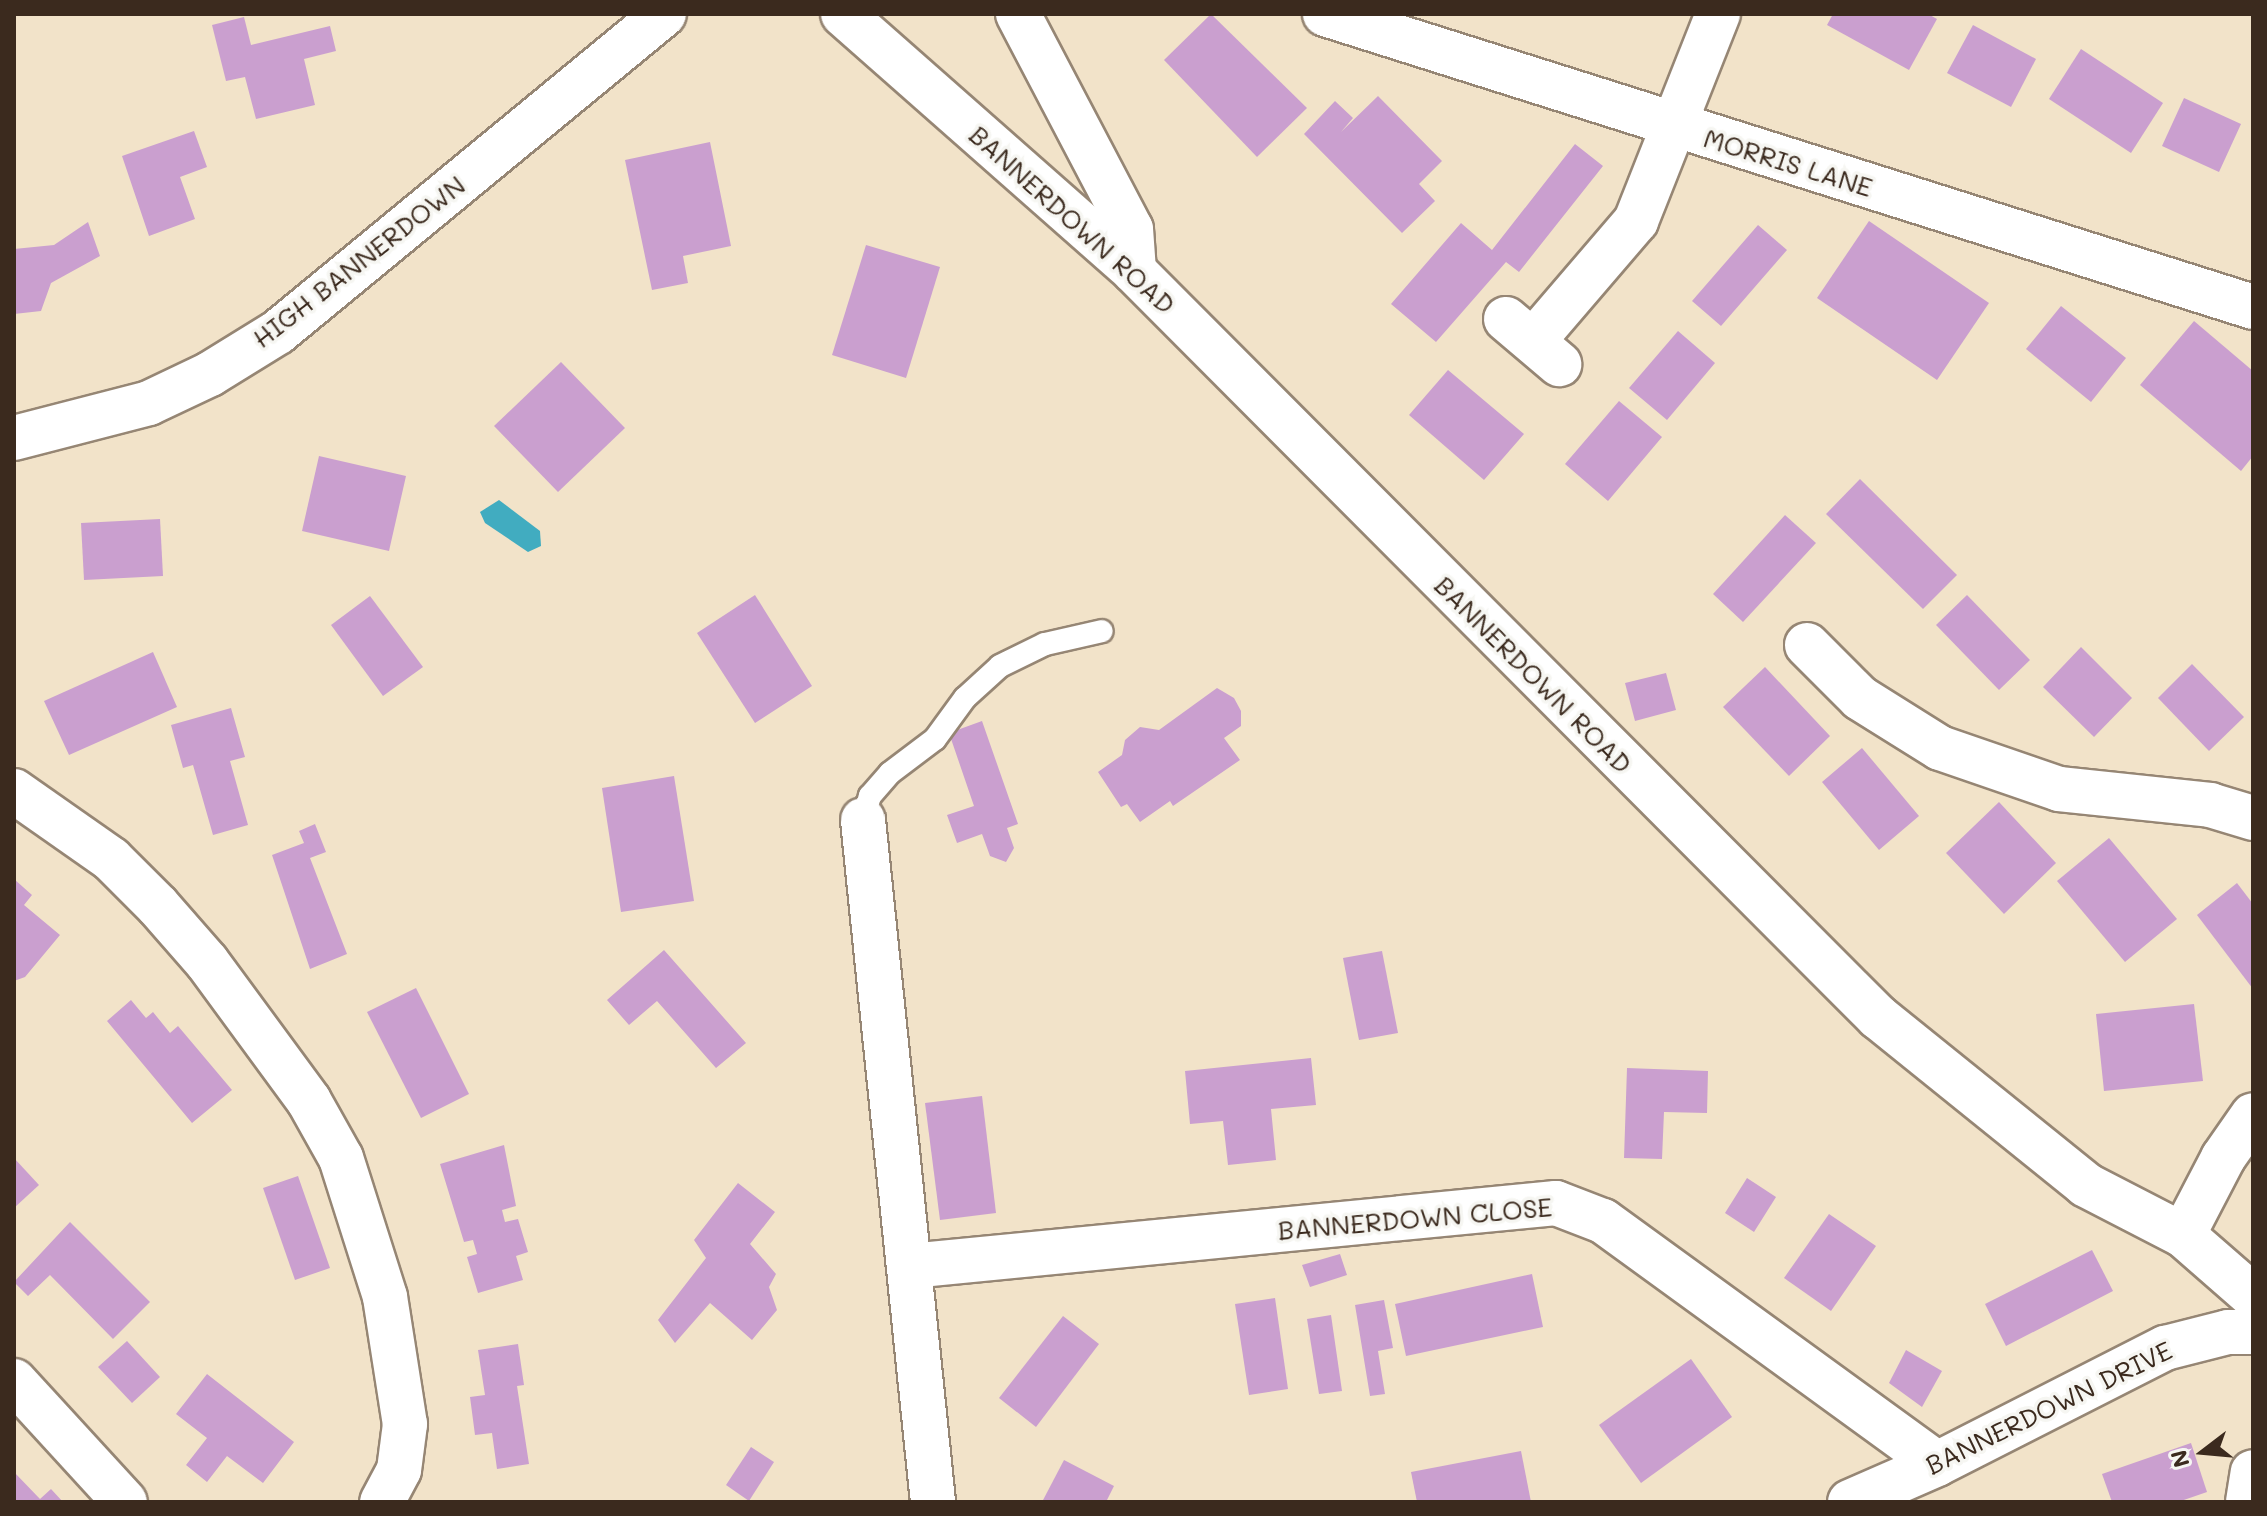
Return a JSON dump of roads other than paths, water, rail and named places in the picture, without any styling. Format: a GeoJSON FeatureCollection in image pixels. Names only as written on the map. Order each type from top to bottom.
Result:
{"type":"FeatureCollection","features":[{"type":"Feature","properties":{"kind":"street","name":"HIGH BANNERDOWN"},"geometry":{"type":"LineString","coordinates":[[14,438],[149,403],[210,374],[278,332],[664,14]]}},
{"type":"Feature","properties":{"kind":"street","name":"BANNERDOWN ROAD"},"geometry":{"type":"LineString","coordinates":[[843,14],[1134,271],[1878,1017],[2086,1185],[2183,1235],[2253,1296]]}},
{"type":"Feature","properties":{"kind":"street"},"geometry":{"type":"LineString","coordinates":[[1018,14],[1131,229],[1134,271]]}},
{"type":"Feature","properties":{"kind":"street","name":"MORRIS LANE"},"geometry":{"type":"LineString","coordinates":[[1325,14],[1673,127],[2253,307]]}},
{"type":"Feature","properties":{"kind":"street"},"geometry":{"type":"LineString","coordinates":[[1533,341],[1636,221],[1718,14]]}},
{"type":"Feature","properties":{"kind":"street"},"geometry":{"type":"LineString","coordinates":[[1807,645],[1860,698],[1940,748],[2059,789],[2210,805],[2253,818]]}},
{"type":"Feature","properties":{"kind":"street"},"geometry":{"type":"LineString","coordinates":[[14,791],[111,859],[158,906],[207,962],[309,1101],[341,1158],[385,1297],[405,1424],[399,1470],[382,1502]]}},
{"type":"Feature","properties":{"kind":"street"},"geometry":{"type":"LineString","coordinates":[[863,820],[933,1502]]}},
{"type":"Feature","properties":{"kind":"street"},"geometry":{"type":"LineString","coordinates":[[2183,1235],[2223,1158],[2253,1115]]}},
{"type":"Feature","properties":{"kind":"street","name":"BANNERDOWN CLOSE"},"geometry":{"type":"LineString","coordinates":[[910,1266],[1556,1203],[1603,1221],[1937,1464]]}},
{"type":"Feature","properties":{"kind":"street","name":"BANNERDOWN DRIVE"},"geometry":{"type":"LineString","coordinates":[[1850,1502],[1937,1464],[2165,1348],[2228,1332],[2253,1332]]}},
{"type":"Feature","properties":{"kind":"street"},"geometry":{"type":"LineString","coordinates":[[14,1381],[125,1502]]}},
{"type":"Feature","properties":{"kind":"street"},"geometry":{"type":"LineString","coordinates":[[2248,1502],[2253,1472]]}},
{"type":"Feature","properties":{"kind":"lane"},"geometry":{"type":"LineString","coordinates":[[863,820],[870,796],[890,773],[935,739],[965,698],[1000,666],[1045,644],[1102,631]]}},
{"type":"Feature","properties":{"kind":"water"},"geometry":{"type":"Polygon","coordinates":[[[499,500],[540,531],[541,546],[528,552],[485,523],[480,512],[499,500]]]}}]}
